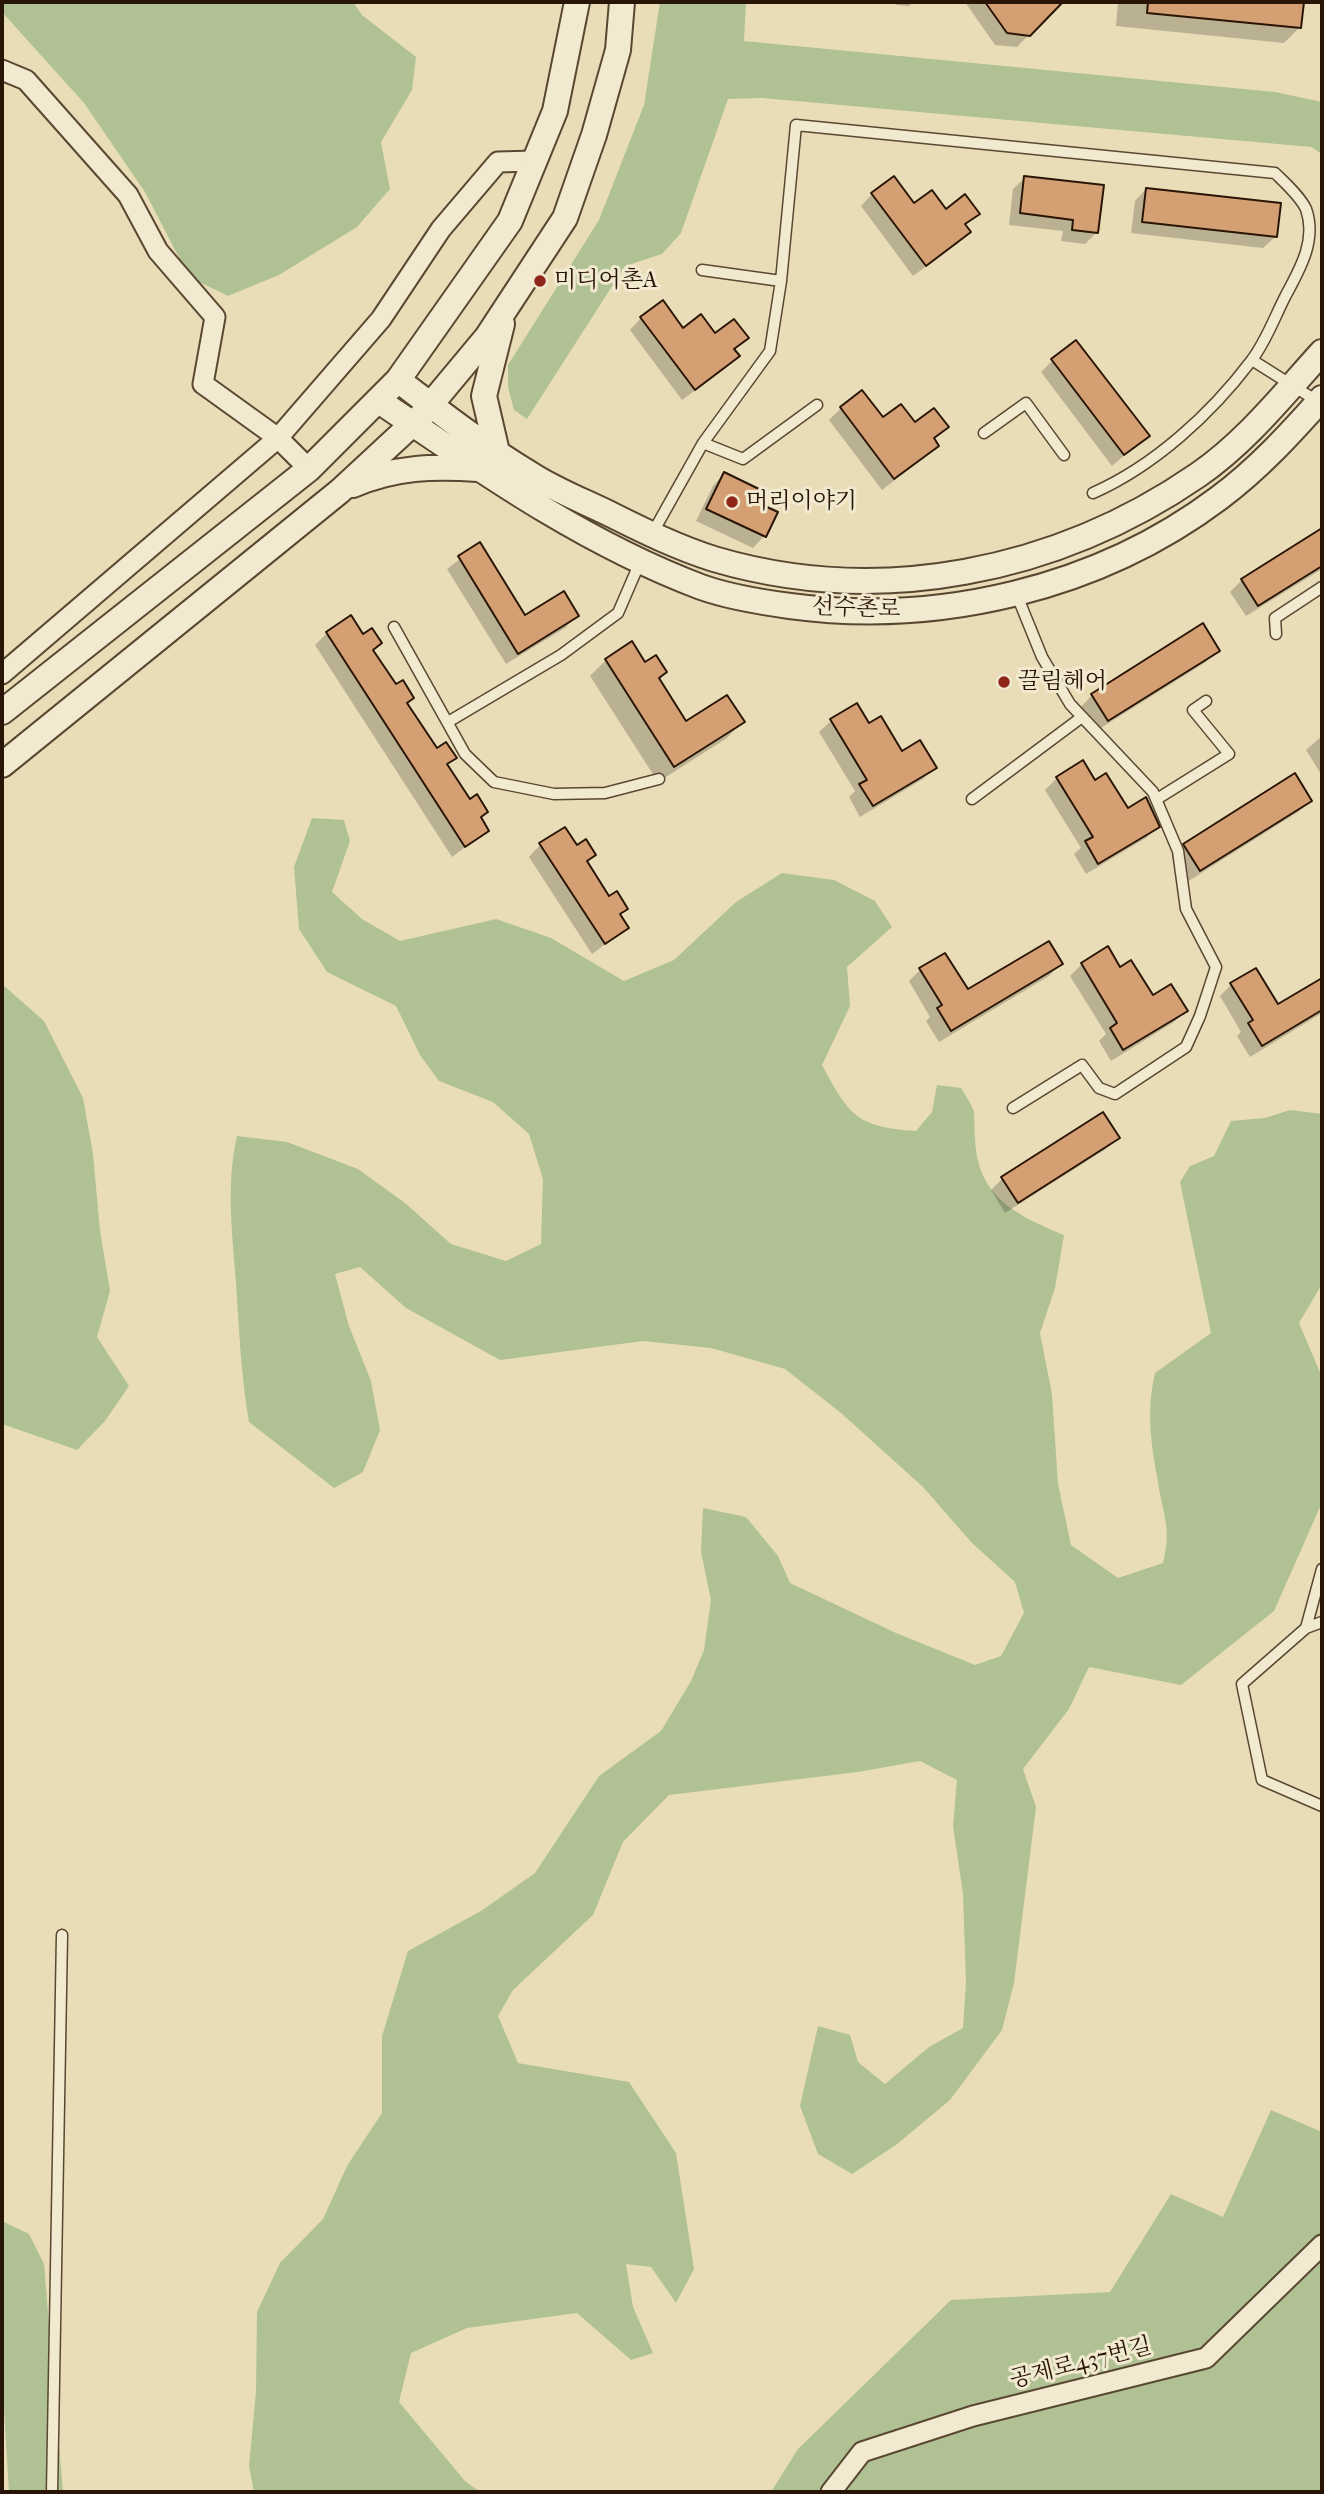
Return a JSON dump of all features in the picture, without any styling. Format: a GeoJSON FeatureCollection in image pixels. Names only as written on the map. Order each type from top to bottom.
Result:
{"type":"FeatureCollection","features":[{"type":"Feature","properties":{"kind":"street"},"geometry":{"type":"LineString","coordinates":[[2,712],[309,469],[398,380],[510,221],[555,111],[577,2]]}},
{"type":"Feature","properties":{"kind":"street"},"geometry":{"type":"LineString","coordinates":[[2,765],[340,491],[413,424],[487,337],[565,219],[594,135],[618,50],[622,2]]}},
{"type":"Feature","properties":{"kind":"street"},"geometry":{"type":"LineString","coordinates":[[2,70],[26,80],[128,195],[158,251],[215,317],[203,384],[278,439],[309,469]]}},
{"type":"Feature","properties":{"kind":"street"},"geometry":{"type":"LineString","coordinates":[[2,674],[278,439],[381,319],[441,229],[498,162],[534,161]]}},
{"type":"Feature","properties":{"kind":"street"},"geometry":{"type":"LineString","coordinates":[[340,491],[379,474],[423,466],[488,461],[484,396],[506,308]]}},
{"type":"Feature","properties":{"kind":"street","name":"선수촌로"},"geometry":{"type":"LineString","coordinates":[[379,401],[413,424],[488,461],[534,477],[651,534],[713,558],[763,572],[820,579],[889,582],[946,577],[1008,563],[1079,541],[1144,509],[1200,474],[1247,435],[1322,352]]}},
{"type":"Feature","properties":{"kind":"street","name":"선수촌로"},"geometry":{"type":"LineString","coordinates":[[398,380],[430,405],[524,500],[640,562],[704,588],[757,602],[818,610],[890,613],[939,609],[1016,593],[1090,569],[1159,536],[1218,499],[1268,457],[1321,403]]}},
{"type":"Feature","properties":{"kind":"street"},"geometry":{"type":"LineString","coordinates":[[640,562],[651,534]]}},
{"type":"Feature","properties":{"kind":"street"},"geometry":{"type":"LineString","coordinates":[[1008,563],[1016,593]]}},
{"type":"Feature","properties":{"kind":"street","name":"공제로437번길"},"geometry":{"type":"LineString","coordinates":[[831,2492],[862,2452],[973,2416],[1206,2358],[1322,2245]]}},
{"type":"Feature","properties":{"kind":"lane"},"geometry":{"type":"LineString","coordinates":[[651,534],[703,443],[770,351],[781,281],[796,125],[1275,173],[1306,209],[1310,233],[1304,264],[1252,360],[1186,432],[1113,484],[1093,493]]}},
{"type":"Feature","properties":{"kind":"lane"},"geometry":{"type":"LineString","coordinates":[[702,270],[781,281]]}},
{"type":"Feature","properties":{"kind":"lane"},"geometry":{"type":"LineString","coordinates":[[1252,360],[1321,403]]}},
{"type":"Feature","properties":{"kind":"lane"},"geometry":{"type":"LineString","coordinates":[[984,433],[1026,403],[1064,455]]}},
{"type":"Feature","properties":{"kind":"lane"},"geometry":{"type":"LineString","coordinates":[[703,443],[743,459],[817,405]]}},
{"type":"Feature","properties":{"kind":"lane"},"geometry":{"type":"LineString","coordinates":[[448,722],[561,655],[618,613],[640,562]]}},
{"type":"Feature","properties":{"kind":"lane"},"geometry":{"type":"LineString","coordinates":[[1276,634],[1275,618],[1322,587]]}},
{"type":"Feature","properties":{"kind":"lane"},"geometry":{"type":"LineString","coordinates":[[1013,1108],[1082,1065],[1099,1088],[1115,1094],[1186,1046],[1200,1016],[1216,967],[1186,909],[1178,851],[1157,799],[1070,704],[1042,657],[1016,593]]}},
{"type":"Feature","properties":{"kind":"lane"},"geometry":{"type":"LineString","coordinates":[[394,628],[465,754],[494,782],[554,794],[605,793],[659,779]]}},
{"type":"Feature","properties":{"kind":"lane"},"geometry":{"type":"LineString","coordinates":[[1157,799],[1229,754],[1193,710],[1206,701]]}},
{"type":"Feature","properties":{"kind":"lane"},"geometry":{"type":"LineString","coordinates":[[972,799],[1082,717]]}},
{"type":"Feature","properties":{"kind":"lane"},"geometry":{"type":"LineString","coordinates":[[1306,1628],[1322,1569]]}},
{"type":"Feature","properties":{"kind":"lane"},"geometry":{"type":"LineString","coordinates":[[1322,1622],[1306,1628],[1242,1684],[1262,1780],[1322,1806]]}},
{"type":"Feature","properties":{"kind":"lane"},"geometry":{"type":"LineString","coordinates":[[52,2492],[62,1936]]}},
{"type":"Feature","properties":{"kind":"green space"},"geometry":{"type":"Polygon","coordinates":[[[2,2],[353,2],[362,15],[416,57],[412,90],[381,142],[390,189],[357,227],[279,275],[228,296],[189,277],[145,192],[84,103],[2,12],[2,2]]]}},
{"type":"Feature","properties":{"kind":"green space"},"geometry":{"type":"Polygon","coordinates":[[[660,2],[746,2],[744,41],[1275,92],[1322,102],[1322,154],[1311,147],[762,98],[728,99],[681,233],[662,254],[625,266],[527,419],[514,410],[508,387],[508,365],[599,220],[644,105],[660,2]]]}},
{"type":"Feature","properties":{"kind":"green space"},"geometry":{"type":"Polygon","coordinates":[[[312,818],[344,820],[350,841],[332,892],[362,919],[400,941],[496,919],[551,938],[624,981],[674,960],[736,902],[782,873],[834,880],[875,901],[892,927],[847,967],[850,1006],[822,1065],[840,1096],[857,1115],[867,1122],[896,1129],[916,1131],[932,1112],[937,1085],[961,1088],[974,1112],[977,1158],[991,1189],[1015,1211],[1064,1235],[1055,1288],[1040,1333],[1052,1394],[1058,1484],[1071,1545],[1118,1578],[1163,1563],[1166,1550],[1166,1522],[1150,1428],[1155,1373],[1211,1333],[1180,1182],[1190,1166],[1214,1156],[1231,1121],[1265,1118],[1290,1110],[1322,1114],[1322,1284],[1299,1323],[1322,1377],[1320,1507],[1274,1611],[1181,1685],[1089,1667],[1069,1709],[1023,1769],[1036,1807],[1014,1983],[1002,2030],[950,2100],[896,2145],[852,2174],[818,2154],[800,2106],[818,2026],[850,2035],[858,2062],[885,2084],[929,2047],[963,2028],[966,1983],[963,1894],[953,1826],[957,1780],[920,1761],[858,1772],[669,1795],[623,1842],[593,1915],[513,1990],[498,2016],[518,2063],[629,2082],[676,2153],[694,2269],[676,2303],[651,2267],[626,2264],[633,2307],[653,2353],[631,2360],[577,2313],[467,2328],[411,2353],[399,2402],[465,2481],[480,2492],[254,2492],[249,2466],[256,2391],[257,2312],[280,2263],[323,2219],[347,2166],[382,2113],[382,2036],[408,1951],[481,1911],[535,1873],[599,1776],[661,1731],[691,1681],[704,1650],[711,1600],[701,1552],[703,1508],[746,1517],[778,1556],[790,1583],[896,1633],[975,1665],[1001,1656],[1024,1613],[1015,1582],[972,1543],[923,1487],[841,1413],[785,1369],[711,1348],[643,1341],[500,1360],[406,1308],[360,1267],[335,1274],[349,1326],[371,1381],[380,1430],[363,1472],[334,1488],[249,1422],[241,1352],[231,1208],[237,1136],[287,1142],[358,1169],[405,1203],[451,1244],[506,1261],[541,1244],[543,1179],[529,1134],[493,1102],[439,1081],[420,1055],[396,1006],[327,972],[299,929],[294,867],[312,818]]]}},
{"type":"Feature","properties":{"kind":"green space"},"geometry":{"type":"Polygon","coordinates":[[[2,984],[44,1021],[83,1098],[93,1154],[100,1231],[110,1291],[97,1337],[129,1386],[105,1421],[77,1450],[2,1424],[2,984]]]}},
{"type":"Feature","properties":{"kind":"green space"},"geometry":{"type":"Polygon","coordinates":[[[1271,2110],[1322,2132],[1322,2492],[771,2492],[798,2449],[951,2300],[1110,2292],[1171,2194],[1223,2217],[1271,2110]]]}},
{"type":"Feature","properties":{"kind":"green space"},"geometry":{"type":"Polygon","coordinates":[[[2,2221],[29,2234],[44,2264],[63,2492],[9,2492],[2,2376],[2,2221]]]}},
{"type":"Feature","properties":{"kind":"building"},"geometry":{"type":"Polygon","coordinates":[[[985,2],[1063,2],[1030,36],[1007,33],[985,2]]]}},
{"type":"Feature","properties":{"kind":"building"},"geometry":{"type":"Polygon","coordinates":[[[1148,2],[1304,2],[1301,28],[1147,13],[1148,2]]]}},
{"type":"Feature","properties":{"kind":"building"},"geometry":{"type":"Polygon","coordinates":[[[894,176],[914,203],[932,190],[946,209],[965,194],[980,214],[965,224],[971,232],[926,266],[871,193],[894,176]]]}},
{"type":"Feature","properties":{"kind":"building"},"geometry":{"type":"Polygon","coordinates":[[[1024,176],[1104,185],[1098,233],[1072,230],[1073,220],[1020,213],[1024,176]]]}},
{"type":"Feature","properties":{"kind":"building"},"geometry":{"type":"Polygon","coordinates":[[[1146,188],[1281,203],[1277,237],[1142,222],[1146,188]]]}},
{"type":"Feature","properties":{"kind":"building"},"geometry":{"type":"Polygon","coordinates":[[[663,300],[683,328],[701,314],[715,333],[734,319],[749,338],[734,349],[740,356],[695,390],[640,317],[663,300]]]}},
{"type":"Feature","properties":{"kind":"building"},"geometry":{"type":"Polygon","coordinates":[[[1076,340],[1150,436],[1124,455],[1051,359],[1076,340]]]}},
{"type":"Feature","properties":{"kind":"building"},"geometry":{"type":"Polygon","coordinates":[[[862,390],[883,417],[901,404],[915,422],[934,408],[949,427],[934,438],[939,446],[894,479],[840,407],[862,390]]]}},
{"type":"Feature","properties":{"kind":"building"},"geometry":{"type":"Polygon","coordinates":[[[724,472],[761,490],[756,502],[778,512],[766,537],[706,509],[724,472]]]}},
{"type":"Feature","properties":{"kind":"building"},"geometry":{"type":"Polygon","coordinates":[[[1322,528],[1322,566],[1258,606],[1241,579],[1322,528]]]}},
{"type":"Feature","properties":{"kind":"building"},"geometry":{"type":"Polygon","coordinates":[[[480,542],[525,615],[564,591],[579,616],[518,654],[458,556],[480,542]]]}},
{"type":"Feature","properties":{"kind":"building"},"geometry":{"type":"Polygon","coordinates":[[[351,615],[363,634],[372,628],[382,643],[373,650],[396,684],[403,680],[414,698],[407,703],[437,748],[446,742],[457,758],[447,764],[470,799],[477,794],[488,812],[481,817],[489,831],[465,847],[326,632],[351,615]]]}},
{"type":"Feature","properties":{"kind":"building"},"geometry":{"type":"Polygon","coordinates":[[[1203,623],[1220,651],[1108,721],[1091,694],[1203,623]]]}},
{"type":"Feature","properties":{"kind":"building"},"geometry":{"type":"Polygon","coordinates":[[[632,641],[645,662],[656,655],[667,672],[659,678],[686,721],[727,695],[745,722],[674,767],[605,659],[632,641]]]}},
{"type":"Feature","properties":{"kind":"building"},"geometry":{"type":"Polygon","coordinates":[[[857,703],[869,723],[881,716],[902,751],[920,740],[937,768],[873,806],[859,784],[867,780],[830,719],[857,703]]]}},
{"type":"Feature","properties":{"kind":"building"},"geometry":{"type":"Polygon","coordinates":[[[1083,760],[1095,780],[1106,773],[1128,808],[1146,797],[1160,827],[1098,864],[1085,841],[1093,837],[1056,777],[1083,760]]]}},
{"type":"Feature","properties":{"kind":"building"},"geometry":{"type":"Polygon","coordinates":[[[1295,773],[1312,801],[1200,871],[1183,844],[1295,773]]]}},
{"type":"Feature","properties":{"kind":"building"},"geometry":{"type":"Polygon","coordinates":[[[565,827],[577,845],[586,839],[596,855],[587,861],[609,896],[617,891],[628,909],[620,914],[629,928],[605,944],[539,843],[565,827]]]}},
{"type":"Feature","properties":{"kind":"building"},"geometry":{"type":"Polygon","coordinates":[[[1049,941],[1063,964],[951,1031],[937,1008],[942,1005],[919,968],[945,953],[968,989],[1049,941]]]}},
{"type":"Feature","properties":{"kind":"building"},"geometry":{"type":"Polygon","coordinates":[[[1108,946],[1120,967],[1131,960],[1153,995],[1171,984],[1188,1011],[1123,1050],[1110,1028],[1117,1023],[1081,963],[1108,946]]]}},
{"type":"Feature","properties":{"kind":"building"},"geometry":{"type":"Polygon","coordinates":[[[1256,968],[1278,1004],[1322,978],[1322,1010],[1262,1046],[1248,1023],[1253,1020],[1230,983],[1256,968]]]}},
{"type":"Feature","properties":{"kind":"building"},"geometry":{"type":"Polygon","coordinates":[[[1103,1112],[1120,1138],[1018,1203],[1001,1177],[1103,1112]]]}},
{"type":"Feature","properties":{"kind":"place","name":"미디어촌A"},"geometry":{"type":"Point","coordinates":[540,281]}},
{"type":"Feature","properties":{"kind":"place","name":"머리이야기"},"geometry":{"type":"Point","coordinates":[732,502]}},
{"type":"Feature","properties":{"kind":"place","name":"끌림헤어"},"geometry":{"type":"Point","coordinates":[1004,682]}}]}
